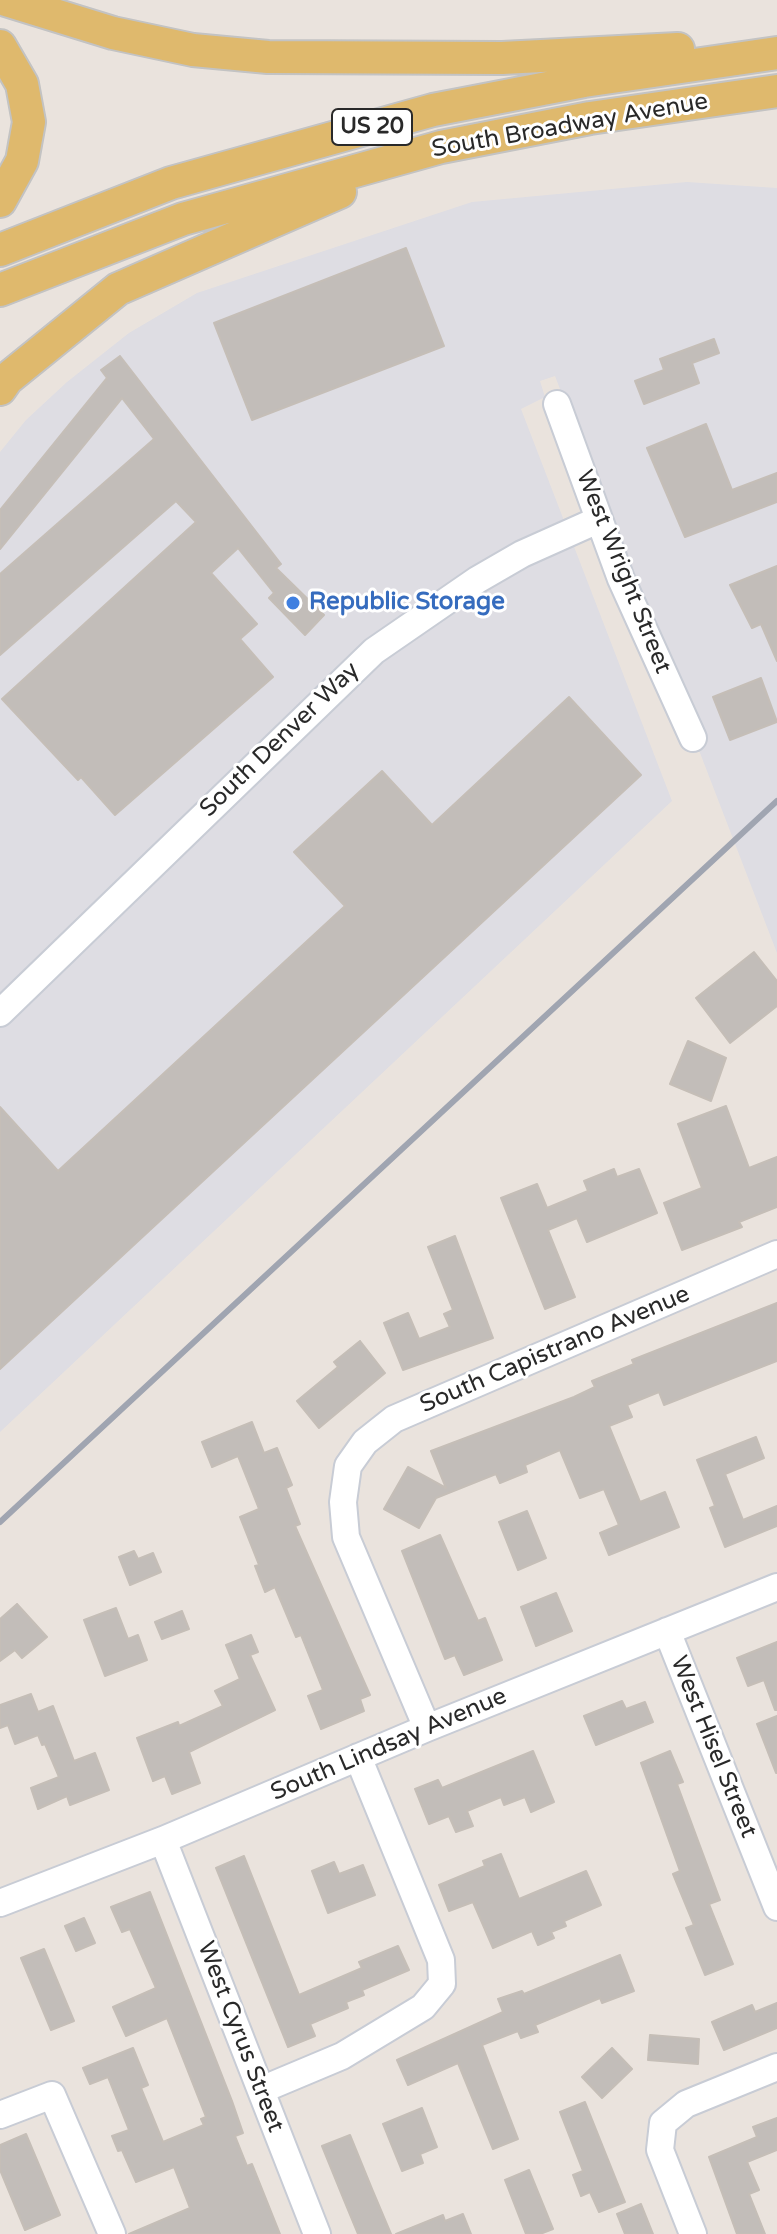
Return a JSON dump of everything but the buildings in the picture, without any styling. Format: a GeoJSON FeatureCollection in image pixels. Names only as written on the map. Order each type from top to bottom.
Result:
{"type":"FeatureCollection","features":[{"type":"Feature","properties":{"kind":"main road"},"geometry":{"type":"LineString","coordinates":[[6,0],[140,39],[193,50],[268,57],[502,58],[661,49],[767,54]]}},
{"type":"Feature","properties":{"kind":"main road"},"geometry":{"type":"LineString","coordinates":[[0,46],[22,84],[29,122],[22,161],[0,201]]}},
{"type":"Feature","properties":{"kind":"main road","name":"South Broadway Avenue"},"geometry":{"type":"LineString","coordinates":[[0,250],[171,183],[433,110],[584,81],[767,54]]}},
{"type":"Feature","properties":{"kind":"main road","name":"South Broadway Avenue"},"geometry":{"type":"LineString","coordinates":[[0,290],[183,219],[441,147],[590,118],[777,91]]}},
{"type":"Feature","properties":{"kind":"main road"},"geometry":{"type":"LineString","coordinates":[[0,389],[7,379],[118,289],[441,147]]}},
{"type":"Feature","properties":{"kind":"street","name":"West Wright Street"},"geometry":{"type":"LineString","coordinates":[[557,404],[598,520],[693,738]]}},
{"type":"Feature","properties":{"kind":"street","name":"South Denver Way"},"geometry":{"type":"LineString","coordinates":[[0,1013],[374,651],[488,573],[598,520]]}},
{"type":"Feature","properties":{"kind":"street","name":"South Capistrano Avenue"},"geometry":{"type":"LineString","coordinates":[[427,1728],[346,1537],[343,1502],[348,1466],[365,1442],[394,1419],[777,1254]]}},
{"type":"Feature","properties":{"kind":"street","name":"South Lindsay Avenue"},"geometry":{"type":"LineString","coordinates":[[0,1903],[163,1840],[427,1728],[777,1587]]}},
{"type":"Feature","properties":{"kind":"street","name":"West Hisel Street"},"geometry":{"type":"LineString","coordinates":[[667,1631],[777,1907]]}},
{"type":"Feature","properties":{"kind":"street"},"geometry":{"type":"LineString","coordinates":[[261,2090],[342,2056],[423,2007],[442,1984],[441,1960],[358,1757]]}},
{"type":"Feature","properties":{"kind":"street","name":"West Cyrus Street"},"geometry":{"type":"LineString","coordinates":[[163,1840],[317,2234]]}},
{"type":"Feature","properties":{"kind":"street"},"geometry":{"type":"LineString","coordinates":[[693,2234],[660,2150],[663,2123],[686,2104],[777,2067]]}},
{"type":"Feature","properties":{"kind":"street"},"geometry":{"type":"LineString","coordinates":[[0,2115],[52,2095],[112,2234]]}},
{"type":"Feature","properties":{"kind":"shaded area"},"geometry":{"type":"Polygon","coordinates":[[[687,182],[777,188],[777,953],[555,376],[540,381],[545,397],[521,409],[672,801],[0,1432],[0,452],[26,420],[67,382],[129,333],[197,293],[472,202],[687,182]]]}},
{"type":"Feature","properties":{"kind":"railway"},"geometry":{"type":"LineString","coordinates":[[0,1522],[777,801]]}},
{"type":"Feature","properties":{"kind":"place","name":"Republic Storage"},"geometry":{"type":"Point","coordinates":[293,603]}}]}
